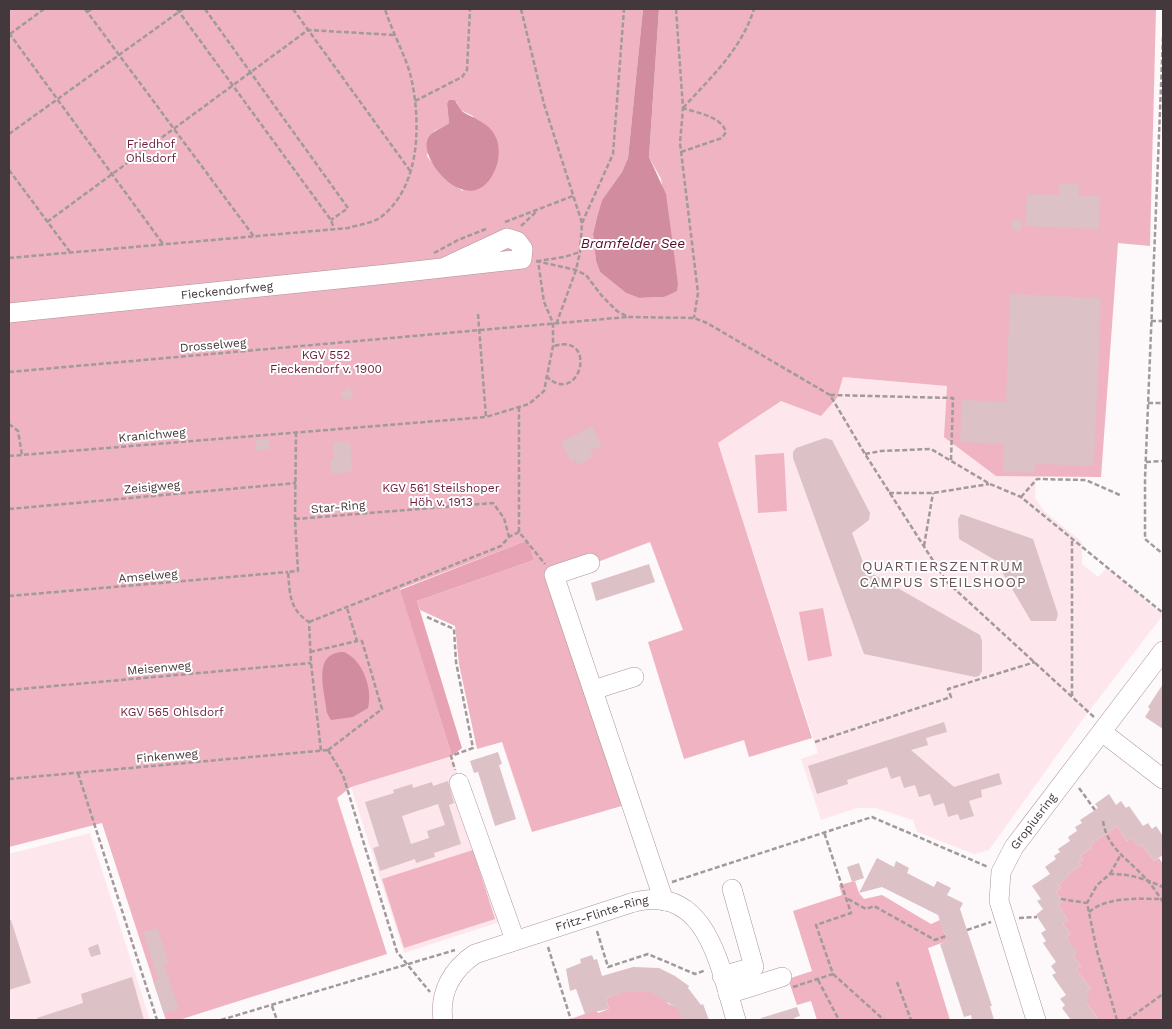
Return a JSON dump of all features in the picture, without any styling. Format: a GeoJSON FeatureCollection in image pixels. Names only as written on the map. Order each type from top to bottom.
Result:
{"type":"FeatureCollection","features":[{"type":"Feature","properties":{"kind":"street"},"geometry":{"type":"LineString","coordinates":[[508,238],[520,243],[530,260]]}},
{"type":"Feature","properties":{"kind":"street","name":"Fieckendorfweg"},"geometry":{"type":"LineString","coordinates":[[451,272],[508,238]]}},
{"type":"Feature","properties":{"kind":"street","name":"Fieckendorfweg"},"geometry":{"type":"LineString","coordinates":[[9,313],[451,272],[478,272],[530,260]]}},
{"type":"Feature","properties":{"kind":"street"},"geometry":{"type":"LineString","coordinates":[[590,563],[554,575],[664,901]]}},
{"type":"Feature","properties":{"kind":"street","name":"Gropiusring"},"geometry":{"type":"LineString","coordinates":[[1036,1020],[1004,918],[999,886],[1006,859],[1163,651]]}},
{"type":"Feature","properties":{"kind":"street"},"geometry":{"type":"LineString","coordinates":[[593,690],[634,677]]}},
{"type":"Feature","properties":{"kind":"street"},"geometry":{"type":"LineString","coordinates":[[1104,730],[1163,779]]}},
{"type":"Feature","properties":{"kind":"street"},"geometry":{"type":"LineString","coordinates":[[459,783],[515,940]]}},
{"type":"Feature","properties":{"kind":"street"},"geometry":{"type":"LineString","coordinates":[[723,979],[754,967],[732,889]]}},
{"type":"Feature","properties":{"kind":"street","name":"Fritz-Flinte-Ring"},"geometry":{"type":"LineString","coordinates":[[442,1013],[446,986],[460,965],[481,951],[638,901],[664,901],[683,908],[699,921],[710,938],[736,1020]]}},
{"type":"Feature","properties":{"kind":"street"},"geometry":{"type":"LineString","coordinates":[[723,979],[786,983]]}},
{"type":"Feature","properties":{"kind":"path"},"geometry":{"type":"LineString","coordinates":[[44,9],[9,34],[163,244]]}},
{"type":"Feature","properties":{"kind":"path"},"geometry":{"type":"LineString","coordinates":[[92,9],[86,10],[255,238]]}},
{"type":"Feature","properties":{"kind":"path"},"geometry":{"type":"LineString","coordinates":[[9,134],[178,10],[183,9]]}},
{"type":"Feature","properties":{"kind":"path"},"geometry":{"type":"LineString","coordinates":[[206,9],[348,208],[331,220]]}},
{"type":"Feature","properties":{"kind":"path"},"geometry":{"type":"LineString","coordinates":[[293,9],[411,172]]}},
{"type":"Feature","properties":{"kind":"path"},"geometry":{"type":"LineString","coordinates":[[9,258],[255,238],[348,228],[381,218],[403,190],[411,172],[418,138],[415,101],[410,76],[385,9]]}},
{"type":"Feature","properties":{"kind":"path"},"geometry":{"type":"LineString","coordinates":[[415,101],[462,77],[467,70],[470,9]]}},
{"type":"Feature","properties":{"kind":"path"},"geometry":{"type":"LineString","coordinates":[[522,9],[544,104],[582,222]]}},
{"type":"Feature","properties":{"kind":"path"},"geometry":{"type":"LineString","coordinates":[[553,346],[559,344],[571,346],[579,354],[582,367],[577,377],[569,383],[558,383],[546,376],[553,346],[554,323],[576,270],[580,252],[582,222],[613,154],[624,9]]}},
{"type":"Feature","properties":{"kind":"path"},"geometry":{"type":"LineString","coordinates":[[676,9],[682,108],[681,152],[698,293],[694,318],[722,332],[830,395],[953,398],[951,461]]}},
{"type":"Feature","properties":{"kind":"path"},"geometry":{"type":"LineString","coordinates":[[682,108],[737,47],[746,33],[754,9]]}},
{"type":"Feature","properties":{"kind":"path"},"geometry":{"type":"LineString","coordinates":[[178,10],[331,220],[334,229]]}},
{"type":"Feature","properties":{"kind":"path"},"geometry":{"type":"LineString","coordinates":[[47,222],[308,30],[395,35]]}},
{"type":"Feature","properties":{"kind":"path"},"geometry":{"type":"LineString","coordinates":[[1163,37],[1148,403],[1145,539],[1163,554]]}},
{"type":"Feature","properties":{"kind":"path"},"geometry":{"type":"LineString","coordinates":[[681,152],[722,138],[726,132],[724,126],[719,121],[682,108]]}},
{"type":"Feature","properties":{"kind":"path"},"geometry":{"type":"LineString","coordinates":[[9,170],[70,252]]}},
{"type":"Feature","properties":{"kind":"path"},"geometry":{"type":"LineString","coordinates":[[508,238],[538,210]]}},
{"type":"Feature","properties":{"kind":"path"},"geometry":{"type":"LineString","coordinates":[[530,260],[564,257],[580,252]]}},
{"type":"Feature","properties":{"kind":"path"},"geometry":{"type":"LineString","coordinates":[[530,260],[576,270],[586,275],[616,311],[628,317]]}},
{"type":"Feature","properties":{"kind":"path"},"geometry":{"type":"LineString","coordinates":[[530,260],[544,302],[554,323]]}},
{"type":"Feature","properties":{"kind":"path"},"geometry":{"type":"LineString","coordinates":[[478,314],[486,416]]}},
{"type":"Feature","properties":{"kind":"path","name":"Drosselweg"},"geometry":{"type":"LineString","coordinates":[[9,372],[628,317],[694,318]]}},
{"type":"Feature","properties":{"kind":"path"},"geometry":{"type":"LineString","coordinates":[[1151,321],[1163,322]]}},
{"type":"Feature","properties":{"kind":"path","name":"Kranichweg"},"geometry":{"type":"LineString","coordinates":[[9,456],[486,416],[529,404],[544,391],[546,376]]}},
{"type":"Feature","properties":{"kind":"path"},"geometry":{"type":"LineString","coordinates":[[830,395],[864,454],[946,581],[1072,696],[1104,730]]}},
{"type":"Feature","properties":{"kind":"path"},"geometry":{"type":"LineString","coordinates":[[1148,403],[1163,403]]}},
{"type":"Feature","properties":{"kind":"path"},"geometry":{"type":"LineString","coordinates":[[519,407],[519,532],[554,575]]}},
{"type":"Feature","properties":{"kind":"path"},"geometry":{"type":"LineString","coordinates":[[9,424],[18,431],[22,454]]}},
{"type":"Feature","properties":{"kind":"path"},"geometry":{"type":"LineString","coordinates":[[296,432],[295,519],[298,571],[288,572],[292,603],[298,615],[309,622]]}},
{"type":"Feature","properties":{"kind":"path"},"geometry":{"type":"LineString","coordinates":[[864,454],[931,449],[990,484],[1021,497],[1163,613]]}},
{"type":"Feature","properties":{"kind":"path"},"geometry":{"type":"LineString","coordinates":[[1146,462],[1163,461]]}},
{"type":"Feature","properties":{"kind":"path"},"geometry":{"type":"LineString","coordinates":[[1021,497],[1037,479],[1086,480],[1122,496]]}},
{"type":"Feature","properties":{"kind":"path","name":"Zeisigweg"},"geometry":{"type":"LineString","coordinates":[[9,509],[296,483]]}},
{"type":"Feature","properties":{"kind":"path"},"geometry":{"type":"LineString","coordinates":[[889,492],[933,493],[990,484]]}},
{"type":"Feature","properties":{"kind":"path"},"geometry":{"type":"LineString","coordinates":[[924,547],[933,493]]}},
{"type":"Feature","properties":{"kind":"path","name":"Star-Ring"},"geometry":{"type":"LineString","coordinates":[[295,519],[493,503],[504,518],[509,530],[508,537]]}},
{"type":"Feature","properties":{"kind":"path"},"geometry":{"type":"LineString","coordinates":[[309,622],[501,546],[508,537],[519,532]]}},
{"type":"Feature","properties":{"kind":"path"},"geometry":{"type":"LineString","coordinates":[[1072,539],[1072,696]]}},
{"type":"Feature","properties":{"kind":"path","name":"Amselweg"},"geometry":{"type":"LineString","coordinates":[[9,596],[288,572]]}},
{"type":"Feature","properties":{"kind":"path"},"geometry":{"type":"LineString","coordinates":[[347,607],[357,641]]}},
{"type":"Feature","properties":{"kind":"path"},"geometry":{"type":"LineString","coordinates":[[427,617],[454,629],[456,662],[473,748],[450,756],[459,783]]}},
{"type":"Feature","properties":{"kind":"path"},"geometry":{"type":"LineString","coordinates":[[309,622],[311,663],[321,751]]}},
{"type":"Feature","properties":{"kind":"path"},"geometry":{"type":"LineString","coordinates":[[310,652],[362,641],[382,709],[328,750],[343,775],[397,952],[442,1013]]}},
{"type":"Feature","properties":{"kind":"path"},"geometry":{"type":"LineString","coordinates":[[815,742],[951,697],[948,690],[1035,662]]}},
{"type":"Feature","properties":{"kind":"path","name":"Meisenweg"},"geometry":{"type":"LineString","coordinates":[[9,690],[311,663]]}},
{"type":"Feature","properties":{"kind":"path","name":"Finkenweg"},"geometry":{"type":"LineString","coordinates":[[9,779],[328,750]]}},
{"type":"Feature","properties":{"kind":"path"},"geometry":{"type":"LineString","coordinates":[[78,773],[157,1020]]}},
{"type":"Feature","properties":{"kind":"path"},"geometry":{"type":"LineString","coordinates":[[1069,775],[1095,810]]}},
{"type":"Feature","properties":{"kind":"path"},"geometry":{"type":"LineString","coordinates":[[1103,821],[1104,832],[1120,856],[1147,879],[1162,900]]}},
{"type":"Feature","properties":{"kind":"path"},"geometry":{"type":"LineString","coordinates":[[824,832],[851,913],[816,925],[833,974],[884,1020]]}},
{"type":"Feature","properties":{"kind":"path"},"geometry":{"type":"LineString","coordinates":[[1117,1020],[1097,951],[1086,903],[1097,885],[1110,874],[1120,856]]}},
{"type":"Feature","properties":{"kind":"path"},"geometry":{"type":"LineString","coordinates":[[1110,874],[1125,874],[1147,879],[1163,887]]}},
{"type":"Feature","properties":{"kind":"path"},"geometry":{"type":"LineString","coordinates":[[846,898],[866,909],[874,906],[935,940],[946,936]]}},
{"type":"Feature","properties":{"kind":"path"},"geometry":{"type":"LineString","coordinates":[[1062,899],[1086,903]]}},
{"type":"Feature","properties":{"kind":"path"},"geometry":{"type":"LineString","coordinates":[[1089,912],[1097,906],[1118,900],[1162,900]]}},
{"type":"Feature","properties":{"kind":"path"},"geometry":{"type":"LineString","coordinates":[[592,915],[608,967],[648,954],[694,974],[723,979]]}},
{"type":"Feature","properties":{"kind":"path"},"geometry":{"type":"LineString","coordinates":[[967,930],[1004,918]]}},
{"type":"Feature","properties":{"kind":"path"},"geometry":{"type":"LineString","coordinates":[[543,931],[571,1020]]}},
{"type":"Feature","properties":{"kind":"path"},"geometry":{"type":"LineString","coordinates":[[786,983],[817,979],[833,974]]}},
{"type":"Feature","properties":{"kind":"path"},"geometry":{"type":"LineString","coordinates":[[817,979],[839,1020]]}},
{"type":"Feature","properties":{"kind":"path"},"geometry":{"type":"LineString","coordinates":[[897,982],[911,1020]]}},
{"type":"Feature","properties":{"kind":"path"},"geometry":{"type":"LineString","coordinates":[[1127,1020],[1163,994]]}},
{"type":"Feature","properties":{"kind":"path"},"geometry":{"type":"LineString","coordinates":[[272,1006],[277,1020]]}},
{"type":"Feature","properties":{"kind":"shaded area"},"geometry":{"type":"Polygon","coordinates":[[[843,377],[948,386],[996,476],[1036,476],[1035,498],[1045,512],[1082,542],[1082,564],[1098,577],[1107,568],[1163,615],[1083,719],[989,850],[974,854],[917,832],[913,820],[875,808],[857,808],[821,820],[801,759],[818,753],[718,443],[781,401],[837,398],[843,377]]]}},
{"type":"Feature","properties":{"kind":"shaded area"},"geometry":{"type":"Polygon","coordinates":[[[528,540],[534,560],[417,601],[462,748],[452,756],[400,590],[528,540]]]}},
{"type":"Feature","properties":{"kind":"shaded area"},"geometry":{"type":"Polygon","coordinates":[[[452,756],[506,920],[404,953],[351,787],[452,756]]]}},
{"type":"Feature","properties":{"kind":"shaded area"},"geometry":{"type":"Polygon","coordinates":[[[90,833],[150,1020],[9,1020],[9,854],[90,833]]]}},
{"type":"Feature","properties":{"kind":"green space"},"geometry":{"type":"Polygon","coordinates":[[[9,9],[643,9],[628,158],[622,172],[602,200],[593,234],[596,261],[600,272],[626,293],[639,298],[664,297],[678,283],[661,179],[649,157],[659,9],[1156,9],[1150,246],[1118,243],[1101,477],[996,476],[944,437],[947,386],[843,377],[837,398],[821,416],[781,401],[718,443],[812,738],[749,757],[744,740],[684,759],[648,642],[683,630],[650,542],[553,579],[625,805],[532,832],[502,742],[477,749],[459,664],[455,626],[420,610],[417,601],[534,560],[528,540],[400,589],[452,756],[351,787],[337,798],[387,954],[179,1020],[166,1020],[102,823],[9,847],[9,9]],[[457,102],[447,104],[449,123],[434,131],[427,156],[445,179],[463,191],[473,116],[460,110],[457,102]]]}},
{"type":"Feature","properties":{"kind":"green space"},"geometry":{"type":"Polygon","coordinates":[[[784,453],[787,511],[758,513],[755,455],[784,453]]]}},
{"type":"Feature","properties":{"kind":"green space"},"geometry":{"type":"Polygon","coordinates":[[[823,608],[832,656],[808,661],[799,612],[823,608]]]}},
{"type":"Feature","properties":{"kind":"green space"},"geometry":{"type":"Polygon","coordinates":[[[1117,826],[1127,841],[1132,838],[1139,847],[1142,845],[1154,861],[1159,858],[1163,864],[1163,1020],[1095,1020],[1097,1017],[1086,1002],[1086,992],[1091,989],[1076,969],[1081,966],[1073,956],[1077,953],[1066,937],[1071,934],[1063,924],[1068,920],[1058,905],[1063,901],[1056,892],[1061,888],[1058,885],[1068,877],[1067,875],[1081,865],[1079,862],[1083,860],[1080,856],[1091,848],[1090,845],[1117,826]]]}},
{"type":"Feature","properties":{"kind":"green space"},"geometry":{"type":"Polygon","coordinates":[[[473,850],[495,919],[404,948],[382,879],[473,850]]]}},
{"type":"Feature","properties":{"kind":"green space"},"geometry":{"type":"Polygon","coordinates":[[[855,881],[859,893],[864,899],[882,895],[931,924],[940,920],[947,941],[928,948],[950,1020],[817,1020],[811,1001],[797,1005],[788,979],[812,971],[793,911],[842,895],[839,885],[855,881]]]}},
{"type":"Feature","properties":{"kind":"green space"},"geometry":{"type":"Polygon","coordinates":[[[651,988],[669,1000],[667,1003],[673,1006],[676,1004],[684,1013],[681,1016],[682,1020],[568,1020],[596,1010],[598,1013],[609,1009],[606,998],[618,994],[624,989],[626,992],[651,988]]]}},
{"type":"Feature","properties":{"kind":"water","name":"Bramfelder See"},"geometry":{"type":"Polygon","coordinates":[[[643,9],[659,9],[649,157],[666,194],[678,283],[677,291],[664,297],[639,298],[626,293],[600,272],[596,261],[593,234],[602,200],[622,172],[628,158],[643,9]]]}},
{"type":"Feature","properties":{"kind":"water"},"geometry":{"type":"Polygon","coordinates":[[[449,100],[454,100],[463,112],[487,126],[497,140],[499,155],[495,170],[485,185],[473,190],[461,189],[449,182],[438,172],[427,148],[430,135],[449,123],[447,104],[449,100]]]}},
{"type":"Feature","properties":{"kind":"water"},"geometry":{"type":"Polygon","coordinates":[[[344,652],[356,661],[365,676],[369,692],[368,708],[353,717],[331,720],[327,713],[322,674],[327,658],[344,652]]]}},
{"type":"Feature","properties":{"kind":"building"},"geometry":{"type":"Polygon","coordinates":[[[1059,183],[1079,184],[1078,196],[1100,196],[1099,229],[1025,226],[1027,194],[1059,195],[1059,183]]]}},
{"type":"Feature","properties":{"kind":"building"},"geometry":{"type":"Polygon","coordinates":[[[1012,219],[1022,220],[1021,231],[1012,230],[1012,219]]]}},
{"type":"Feature","properties":{"kind":"building"},"geometry":{"type":"Polygon","coordinates":[[[1010,294],[1101,298],[1094,466],[1036,464],[1035,473],[1003,472],[1004,444],[960,442],[962,400],[1006,402],[1010,294]]]}},
{"type":"Feature","properties":{"kind":"building"},"geometry":{"type":"Polygon","coordinates":[[[349,388],[354,396],[346,401],[340,393],[349,388]]]}},
{"type":"Feature","properties":{"kind":"building"},"geometry":{"type":"Polygon","coordinates":[[[592,426],[602,445],[590,451],[593,457],[578,465],[575,460],[571,462],[561,442],[592,426]]]}},
{"type":"Feature","properties":{"kind":"building"},"geometry":{"type":"Polygon","coordinates":[[[825,438],[832,440],[870,513],[869,520],[852,533],[866,570],[980,635],[982,641],[982,671],[979,676],[975,677],[864,654],[793,458],[793,452],[796,448],[825,438]]]}},
{"type":"Feature","properties":{"kind":"building"},"geometry":{"type":"Polygon","coordinates":[[[269,439],[269,449],[256,451],[256,440],[269,439]]]}},
{"type":"Feature","properties":{"kind":"building"},"geometry":{"type":"Polygon","coordinates":[[[350,441],[352,472],[332,474],[330,460],[334,459],[333,442],[350,441]]]}},
{"type":"Feature","properties":{"kind":"building"},"geometry":{"type":"Polygon","coordinates":[[[961,514],[1033,539],[1058,614],[1056,621],[1031,621],[995,560],[959,539],[958,519],[961,514]]]}},
{"type":"Feature","properties":{"kind":"building"},"geometry":{"type":"Polygon","coordinates":[[[649,564],[655,582],[596,601],[591,583],[649,564]]]}},
{"type":"Feature","properties":{"kind":"building"},"geometry":{"type":"Polygon","coordinates":[[[1163,684],[1163,729],[1145,717],[1150,709],[1148,707],[1163,684]]]}},
{"type":"Feature","properties":{"kind":"building"},"geometry":{"type":"Polygon","coordinates":[[[944,722],[947,732],[926,738],[928,745],[911,750],[954,787],[999,773],[1002,784],[981,790],[982,797],[969,801],[974,816],[960,820],[958,814],[948,817],[944,803],[934,806],[930,794],[919,797],[915,785],[904,788],[900,776],[891,779],[887,767],[847,780],[848,784],[817,794],[808,766],[944,722]]]}},
{"type":"Feature","properties":{"kind":"building"},"geometry":{"type":"Polygon","coordinates":[[[498,752],[502,764],[499,765],[516,819],[495,826],[478,772],[474,773],[470,761],[498,752]]]}},
{"type":"Feature","properties":{"kind":"building"},"geometry":{"type":"Polygon","coordinates":[[[448,781],[454,803],[449,805],[461,844],[434,853],[435,857],[416,863],[415,859],[380,871],[373,848],[379,846],[365,802],[394,793],[393,790],[412,784],[413,788],[432,782],[433,786],[448,781]],[[438,804],[402,816],[411,844],[429,838],[427,831],[445,825],[438,804]]]}},
{"type":"Feature","properties":{"kind":"building"},"geometry":{"type":"Polygon","coordinates":[[[1109,794],[1116,805],[1121,801],[1126,808],[1129,806],[1143,826],[1148,823],[1152,829],[1156,826],[1163,836],[1163,855],[1154,861],[1142,845],[1139,848],[1132,838],[1127,841],[1117,826],[1090,845],[1091,848],[1080,856],[1083,860],[1079,862],[1081,865],[1067,875],[1069,877],[1058,885],[1061,888],[1056,892],[1063,901],[1058,905],[1068,920],[1063,924],[1071,934],[1066,937],[1078,953],[1073,956],[1081,966],[1076,969],[1091,989],[1086,992],[1091,998],[1086,1002],[1099,1020],[1071,1020],[1062,1008],[1065,1005],[1060,999],[1066,995],[1052,975],[1056,973],[1051,966],[1056,962],[1043,943],[1046,941],[1041,933],[1046,930],[1036,915],[1043,909],[1037,901],[1041,899],[1032,886],[1050,874],[1045,867],[1056,859],[1054,856],[1060,852],[1058,849],[1070,841],[1068,837],[1077,831],[1075,827],[1082,823],[1080,820],[1098,808],[1095,804],[1109,794]]]}},
{"type":"Feature","properties":{"kind":"building"},"geometry":{"type":"Polygon","coordinates":[[[877,858],[894,867],[896,861],[909,868],[907,873],[934,887],[937,881],[951,888],[947,895],[963,903],[960,909],[992,1006],[990,1006],[994,1020],[972,1020],[971,1015],[964,1017],[940,944],[947,941],[938,915],[882,887],[859,893],[877,858]]]}},
{"type":"Feature","properties":{"kind":"building"},"geometry":{"type":"Polygon","coordinates":[[[859,863],[864,878],[852,882],[847,867],[859,863]]]}},
{"type":"Feature","properties":{"kind":"building"},"geometry":{"type":"Polygon","coordinates":[[[9,920],[11,920],[31,983],[9,990],[9,920]]]}},
{"type":"Feature","properties":{"kind":"building"},"geometry":{"type":"Polygon","coordinates":[[[157,928],[169,963],[164,965],[179,1009],[164,1014],[153,981],[158,980],[143,932],[157,928]]]}},
{"type":"Feature","properties":{"kind":"building"},"geometry":{"type":"Polygon","coordinates":[[[98,944],[101,954],[91,957],[88,948],[98,944]]]}},
{"type":"Feature","properties":{"kind":"building"},"geometry":{"type":"Polygon","coordinates":[[[592,955],[594,960],[597,959],[602,976],[633,967],[659,968],[675,976],[689,986],[688,988],[701,1005],[703,1004],[709,1020],[682,1020],[678,1009],[651,992],[625,992],[606,998],[609,1009],[585,1014],[576,989],[570,991],[566,969],[581,963],[580,959],[592,955]]]}},
{"type":"Feature","properties":{"kind":"building"},"geometry":{"type":"Polygon","coordinates":[[[132,977],[144,1020],[38,1020],[37,1018],[83,1003],[81,994],[132,977]]]}},
{"type":"Feature","properties":{"kind":"building"},"geometry":{"type":"Polygon","coordinates":[[[797,1007],[800,1016],[794,1018],[795,1020],[761,1020],[761,1018],[797,1007]]]}},
{"type":"Feature","properties":{"kind":"district","name":"QUARTIERSZENTRUM CAMPUS STEILSHOOP"},"geometry":{"type":"Point","coordinates":[943,574]}},
{"type":"Feature","properties":{"kind":"park label","name":"Friedhof Ohlsdorf"},"geometry":{"type":"Point","coordinates":[151,151]}},
{"type":"Feature","properties":{"kind":"park label","name":"KGV 552 Fieckendorf v. 1900"},"geometry":{"type":"Point","coordinates":[326,362]}},
{"type":"Feature","properties":{"kind":"park label","name":"KGV 561 Steilshoper Höh v. 1913"},"geometry":{"type":"Point","coordinates":[441,495]}},
{"type":"Feature","properties":{"kind":"park label","name":"KGV 565 Ohlsdorf"},"geometry":{"type":"Point","coordinates":[172,712]}}]}
